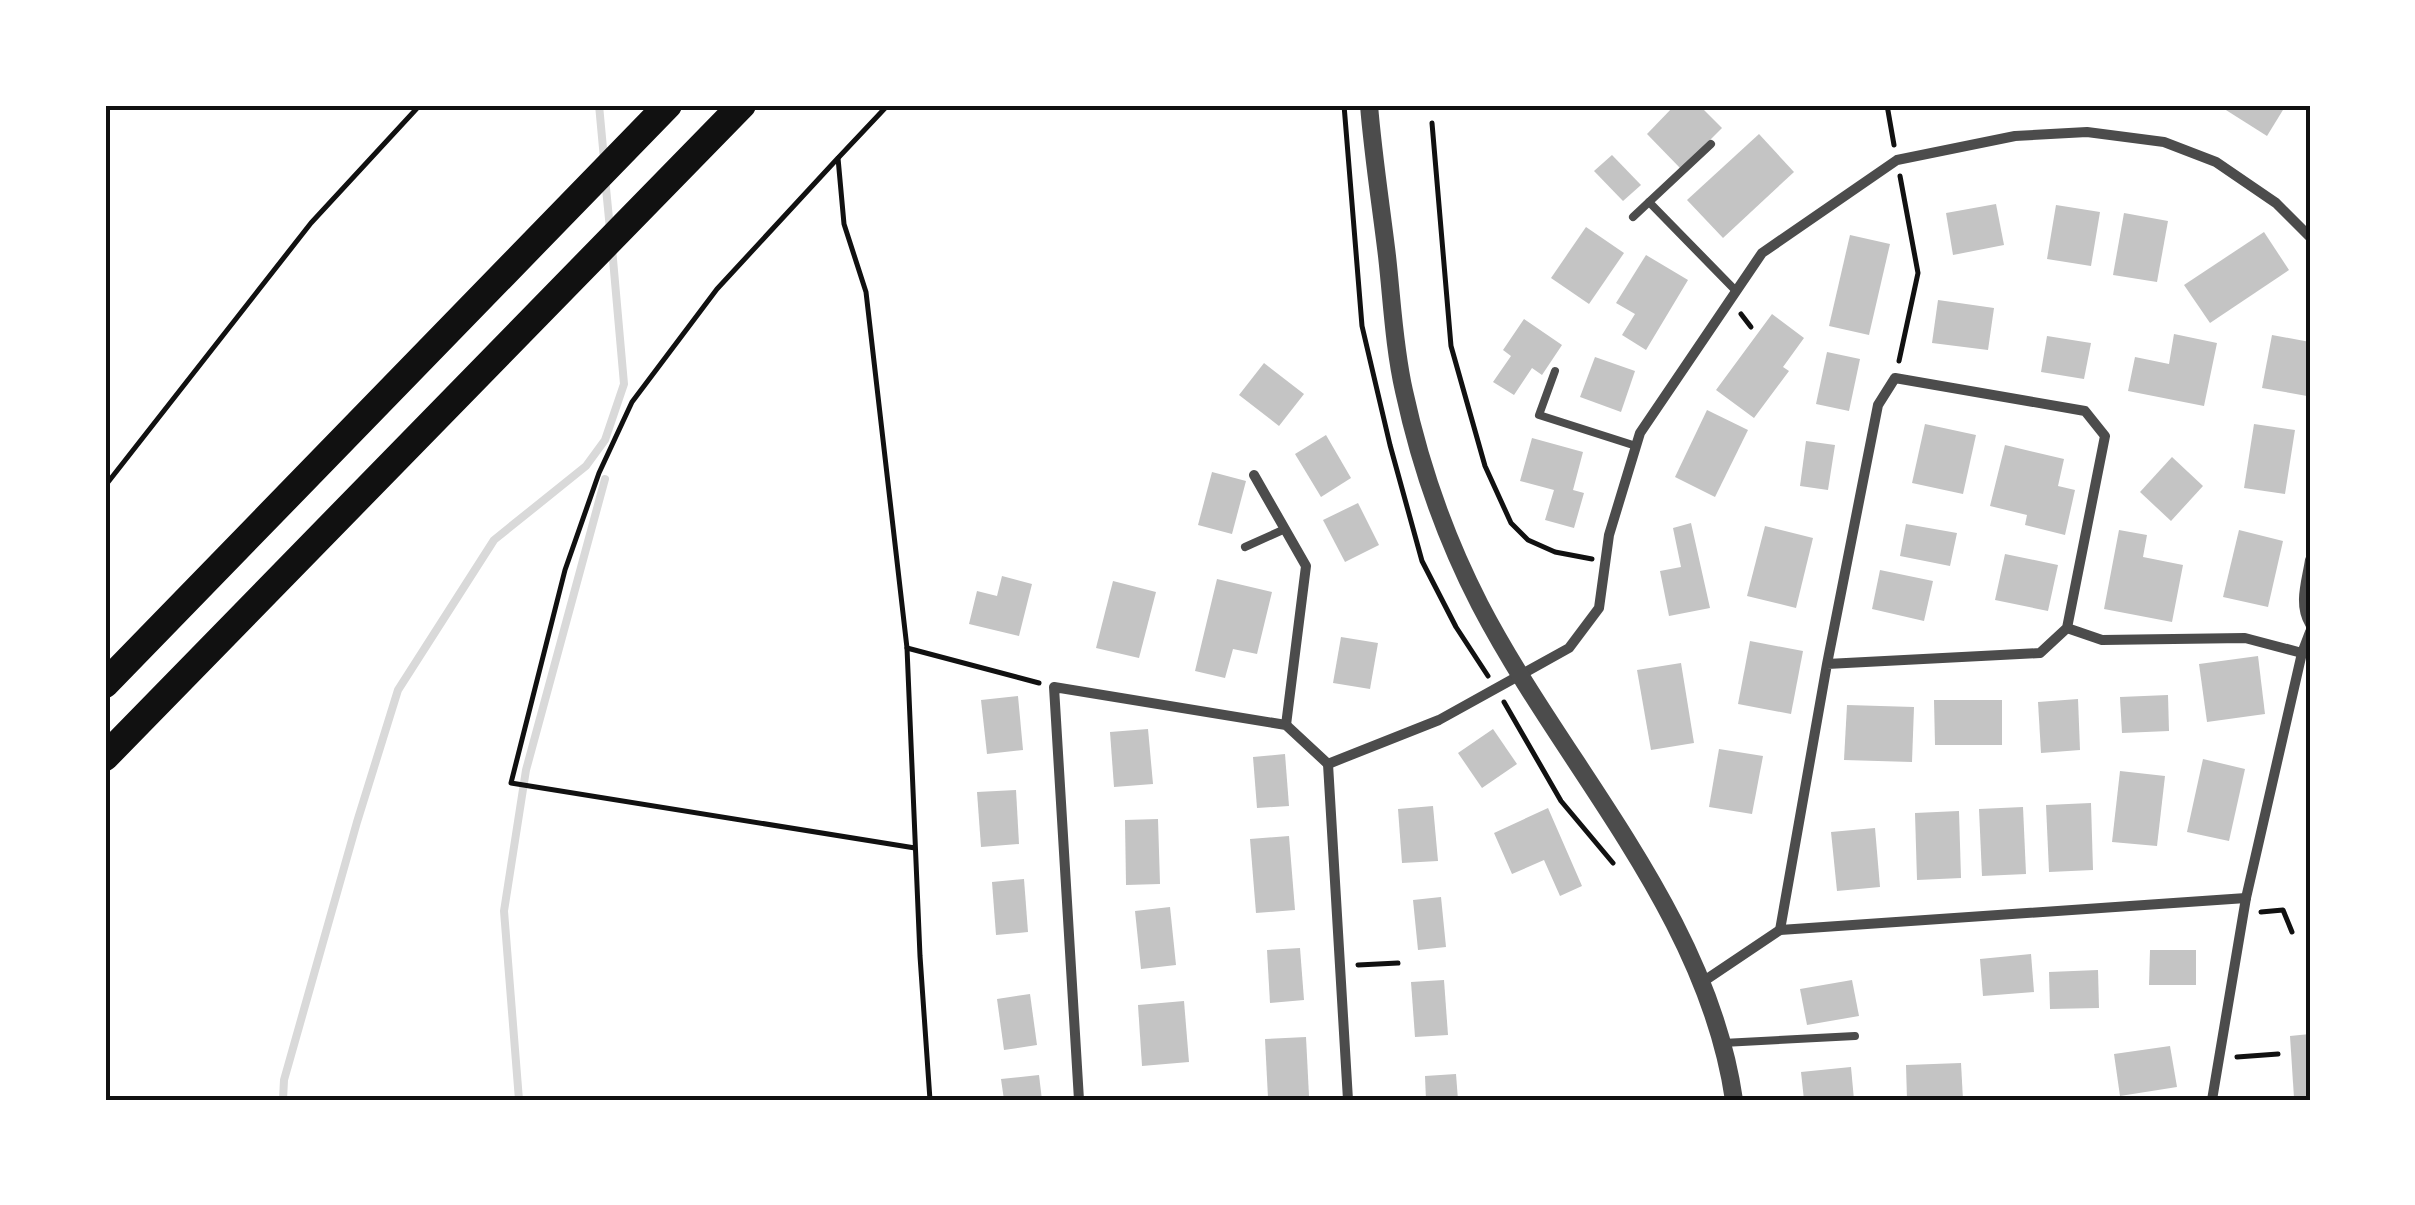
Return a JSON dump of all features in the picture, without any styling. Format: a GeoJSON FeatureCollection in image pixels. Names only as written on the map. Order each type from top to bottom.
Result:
{"type":"FeatureCollection","features":[{"type":"Feature","properties":{"kind":"highway"},"geometry":{"type":"LineString","coordinates":[[105,684],[668,105]]}},
{"type":"Feature","properties":{"kind":"highway"},"geometry":{"type":"LineString","coordinates":[[105,758],[742,105]]}},
{"type":"Feature","properties":{"kind":"street"},"geometry":{"type":"LineString","coordinates":[[1369,105],[1403,389],[1432,498],[1478,601],[1520,676],[1614,820],[1704,981],[1723,1043],[1734,1100]]}},
{"type":"Feature","properties":{"kind":"street"},"geometry":{"type":"LineString","coordinates":[[1328,764],[1439,720],[1570,648],[1599,608],[1609,535],[1640,433],[1762,252],[1897,160],[2016,136],[2087,132],[2164,142],[2216,162],[2276,202],[2310,237]]}},
{"type":"Feature","properties":{"kind":"street"},"geometry":{"type":"LineString","coordinates":[[1780,930],[1827,664],[1878,406],[1894,378],[2084,411],[2105,436],[2067,628],[2040,654],[1827,664]]}},
{"type":"Feature","properties":{"kind":"street"},"geometry":{"type":"LineString","coordinates":[[1254,475],[1306,566],[1286,725]]}},
{"type":"Feature","properties":{"kind":"street"},"geometry":{"type":"LineString","coordinates":[[2310,560],[2303,600],[2310,624]]}},
{"type":"Feature","properties":{"kind":"street"},"geometry":{"type":"LineString","coordinates":[[2067,628],[2102,640],[2244,638],[2302,653]]}},
{"type":"Feature","properties":{"kind":"street"},"geometry":{"type":"LineString","coordinates":[[2212,1100],[2246,898],[2310,632]]}},
{"type":"Feature","properties":{"kind":"street"},"geometry":{"type":"LineString","coordinates":[[1079,1100],[1054,687],[1286,725],[1328,764],[1348,1100]]}},
{"type":"Feature","properties":{"kind":"street"},"geometry":{"type":"LineString","coordinates":[[1704,981],[1780,930],[2246,898]]}},
{"type":"Feature","properties":{"kind":"lane"},"geometry":{"type":"LineString","coordinates":[[1633,217],[1711,144]]}},
{"type":"Feature","properties":{"kind":"lane"},"geometry":{"type":"LineString","coordinates":[[1649,202],[1736,290]]}},
{"type":"Feature","properties":{"kind":"lane"},"geometry":{"type":"LineString","coordinates":[[1554,371],[1539,414],[1636,446]]}},
{"type":"Feature","properties":{"kind":"lane"},"geometry":{"type":"LineString","coordinates":[[1245,547],[1285,529]]}},
{"type":"Feature","properties":{"kind":"lane"},"geometry":{"type":"LineString","coordinates":[[1723,1043],[1855,1036]]}},
{"type":"Feature","properties":{"kind":"path"},"geometry":{"type":"LineString","coordinates":[[105,486],[311,223],[420,105]]}},
{"type":"Feature","properties":{"kind":"path"},"geometry":{"type":"LineString","coordinates":[[888,105],[717,289],[632,402],[599,473],[566,570],[511,784],[915,848]]}},
{"type":"Feature","properties":{"kind":"path"},"geometry":{"type":"LineString","coordinates":[[1887,105],[1918,273],[1894,378]]}},
{"type":"Feature","properties":{"kind":"path"},"geometry":{"type":"LineString","coordinates":[[1432,122],[1452,346],[1486,466],[1512,523],[1528,540],[1554,552],[1606,561]]}},
{"type":"Feature","properties":{"kind":"path"},"geometry":{"type":"LineString","coordinates":[[838,158],[844,224],[866,292],[907,648],[930,1100]]}},
{"type":"Feature","properties":{"kind":"path"},"geometry":{"type":"LineString","coordinates":[[907,648],[1054,687]]}},
{"type":"Feature","properties":{"kind":"path"},"geometry":{"type":"LineString","coordinates":[[2244,914],[2283,910],[2292,932]]}},
{"type":"Feature","properties":{"kind":"path"},"geometry":{"type":"LineString","coordinates":[[1340,965],[1398,964]]}},
{"type":"Feature","properties":{"kind":"path"},"geometry":{"type":"LineString","coordinates":[[2219,1058],[2278,1054]]}},
{"type":"Feature","properties":{"kind":"building"},"geometry":{"type":"Polygon","coordinates":[[[1675,105],[1699,105],[1722,128],[1681,169],[1647,134],[1675,105]]]}},
{"type":"Feature","properties":{"kind":"building"},"geometry":{"type":"Polygon","coordinates":[[[2218,105],[2286,105],[2267,136],[2218,105]]]}},
{"type":"Feature","properties":{"kind":"building"},"geometry":{"type":"Polygon","coordinates":[[[1759,134],[1794,172],[1723,238],[1687,200],[1759,134]]]}},
{"type":"Feature","properties":{"kind":"building"},"geometry":{"type":"Polygon","coordinates":[[[1612,155],[1641,185],[1623,201],[1594,171],[1612,155]]]}},
{"type":"Feature","properties":{"kind":"building"},"geometry":{"type":"Polygon","coordinates":[[[1996,204],[2004,245],[1953,255],[1946,213],[1996,204]]]}},
{"type":"Feature","properties":{"kind":"building"},"geometry":{"type":"Polygon","coordinates":[[[2056,205],[2100,212],[2091,266],[2047,259],[2056,205]]]}},
{"type":"Feature","properties":{"kind":"building"},"geometry":{"type":"Polygon","coordinates":[[[2124,213],[2168,221],[2157,282],[2113,275],[2124,213]]]}},
{"type":"Feature","properties":{"kind":"building"},"geometry":{"type":"Polygon","coordinates":[[[1586,227],[1624,253],[1589,304],[1551,278],[1586,227]]]}},
{"type":"Feature","properties":{"kind":"building"},"geometry":{"type":"Polygon","coordinates":[[[2264,232],[2289,270],[2210,323],[2184,285],[2264,232]]]}},
{"type":"Feature","properties":{"kind":"building"},"geometry":{"type":"Polygon","coordinates":[[[1850,235],[1890,244],[1869,335],[1829,326],[1850,235]]]}},
{"type":"Feature","properties":{"kind":"building"},"geometry":{"type":"Polygon","coordinates":[[[1646,255],[1688,280],[1646,350],[1622,335],[1635,314],[1616,303],[1646,255]]]}},
{"type":"Feature","properties":{"kind":"building"},"geometry":{"type":"Polygon","coordinates":[[[1938,300],[1994,308],[1988,350],[1932,343],[1938,300]]]}},
{"type":"Feature","properties":{"kind":"building"},"geometry":{"type":"Polygon","coordinates":[[[1772,314],[1804,338],[1783,367],[1789,371],[1754,418],[1716,390],[1772,314]]]}},
{"type":"Feature","properties":{"kind":"building"},"geometry":{"type":"Polygon","coordinates":[[[1524,319],[1562,345],[1542,375],[1532,368],[1514,395],[1493,382],[1511,356],[1503,350],[1524,319]]]}},
{"type":"Feature","properties":{"kind":"building"},"geometry":{"type":"Polygon","coordinates":[[[2174,334],[2217,343],[2204,406],[2128,391],[2135,357],[2169,364],[2174,334]]]}},
{"type":"Feature","properties":{"kind":"building"},"geometry":{"type":"Polygon","coordinates":[[[2272,335],[2310,342],[2307,396],[2262,388],[2272,335]]]}},
{"type":"Feature","properties":{"kind":"building"},"geometry":{"type":"Polygon","coordinates":[[[2047,336],[2091,343],[2084,379],[2041,372],[2047,336]]]}},
{"type":"Feature","properties":{"kind":"building"},"geometry":{"type":"Polygon","coordinates":[[[1827,352],[1860,359],[1849,411],[1816,404],[1827,352]]]}},
{"type":"Feature","properties":{"kind":"building"},"geometry":{"type":"Polygon","coordinates":[[[1595,357],[1635,371],[1621,412],[1580,397],[1595,357]]]}},
{"type":"Feature","properties":{"kind":"building"},"geometry":{"type":"Polygon","coordinates":[[[1264,363],[1304,394],[1279,426],[1239,395],[1264,363]]]}},
{"type":"Feature","properties":{"kind":"building"},"geometry":{"type":"Polygon","coordinates":[[[1707,410],[1748,430],[1715,497],[1675,477],[1707,410]]]}},
{"type":"Feature","properties":{"kind":"building"},"geometry":{"type":"Polygon","coordinates":[[[1925,424],[1976,435],[1963,494],[1912,483],[1925,424]]]}},
{"type":"Feature","properties":{"kind":"building"},"geometry":{"type":"Polygon","coordinates":[[[2254,424],[2295,430],[2285,494],[2244,488],[2254,424]]]}},
{"type":"Feature","properties":{"kind":"building"},"geometry":{"type":"Polygon","coordinates":[[[1326,435],[1351,478],[1321,497],[1295,454],[1326,435]]]}},
{"type":"Feature","properties":{"kind":"building"},"geometry":{"type":"Polygon","coordinates":[[[1532,438],[1583,452],[1573,490],[1584,493],[1574,528],[1545,520],[1554,490],[1520,481],[1532,438]]]}},
{"type":"Feature","properties":{"kind":"building"},"geometry":{"type":"Polygon","coordinates":[[[1806,441],[1835,445],[1828,490],[1800,486],[1806,441]]]}},
{"type":"Feature","properties":{"kind":"building"},"geometry":{"type":"Polygon","coordinates":[[[2005,445],[2064,459],[2058,486],[2075,490],[2065,535],[2025,525],[2027,515],[1990,506],[2005,445]]]}},
{"type":"Feature","properties":{"kind":"building"},"geometry":{"type":"Polygon","coordinates":[[[2172,457],[2203,486],[2171,521],[2140,492],[2172,457]]]}},
{"type":"Feature","properties":{"kind":"building"},"geometry":{"type":"Polygon","coordinates":[[[1212,472],[1246,481],[1232,534],[1198,525],[1212,472]]]}},
{"type":"Feature","properties":{"kind":"building"},"geometry":{"type":"Polygon","coordinates":[[[1358,503],[1379,545],[1345,562],[1323,520],[1358,503]]]}},
{"type":"Feature","properties":{"kind":"building"},"geometry":{"type":"Polygon","coordinates":[[[1691,523],[1710,608],[1669,616],[1660,571],[1681,567],[1673,528],[1691,523]]]}},
{"type":"Feature","properties":{"kind":"building"},"geometry":{"type":"Polygon","coordinates":[[[1906,524],[1957,533],[1950,566],[1900,556],[1906,524]]]}},
{"type":"Feature","properties":{"kind":"building"},"geometry":{"type":"Polygon","coordinates":[[[1765,526],[1813,538],[1796,608],[1747,596],[1765,526]]]}},
{"type":"Feature","properties":{"kind":"building"},"geometry":{"type":"Polygon","coordinates":[[[2119,530],[2147,535],[2143,557],[2183,565],[2172,622],[2104,609],[2119,530]]]}},
{"type":"Feature","properties":{"kind":"building"},"geometry":{"type":"Polygon","coordinates":[[[2239,530],[2283,541],[2268,607],[2223,597],[2239,530]]]}},
{"type":"Feature","properties":{"kind":"building"},"geometry":{"type":"Polygon","coordinates":[[[2005,554],[2058,565],[2048,611],[1995,600],[2005,554]]]}},
{"type":"Feature","properties":{"kind":"building"},"geometry":{"type":"Polygon","coordinates":[[[1880,570],[1933,581],[1924,621],[1872,609],[1880,570]]]}},
{"type":"Feature","properties":{"kind":"building"},"geometry":{"type":"Polygon","coordinates":[[[1002,576],[1032,584],[1019,636],[969,624],[977,591],[997,596],[1002,576]]]}},
{"type":"Feature","properties":{"kind":"building"},"geometry":{"type":"Polygon","coordinates":[[[1217,579],[1272,592],[1257,654],[1233,649],[1225,678],[1195,671],[1217,579]]]}},
{"type":"Feature","properties":{"kind":"building"},"geometry":{"type":"Polygon","coordinates":[[[1113,581],[1156,592],[1139,658],[1096,648],[1113,581]]]}},
{"type":"Feature","properties":{"kind":"building"},"geometry":{"type":"Polygon","coordinates":[[[1341,637],[1378,643],[1370,689],[1333,683],[1341,637]]]}},
{"type":"Feature","properties":{"kind":"building"},"geometry":{"type":"Polygon","coordinates":[[[1750,641],[1803,651],[1791,714],[1738,704],[1750,641]]]}},
{"type":"Feature","properties":{"kind":"building"},"geometry":{"type":"Polygon","coordinates":[[[2258,656],[2265,714],[2207,722],[2199,664],[2258,656]]]}},
{"type":"Feature","properties":{"kind":"building"},"geometry":{"type":"Polygon","coordinates":[[[1681,663],[1694,743],[1651,750],[1637,670],[1681,663]]]}},
{"type":"Feature","properties":{"kind":"building"},"geometry":{"type":"Polygon","coordinates":[[[2168,695],[2169,731],[2122,733],[2120,697],[2168,695]]]}},
{"type":"Feature","properties":{"kind":"building"},"geometry":{"type":"Polygon","coordinates":[[[1018,696],[1023,750],[987,754],[981,700],[1018,696]]]}},
{"type":"Feature","properties":{"kind":"building"},"geometry":{"type":"Polygon","coordinates":[[[2078,699],[2080,750],[2041,753],[2038,702],[2078,699]]]}},
{"type":"Feature","properties":{"kind":"building"},"geometry":{"type":"Polygon","coordinates":[[[1934,700],[2002,700],[2002,745],[1935,745],[1934,700]]]}},
{"type":"Feature","properties":{"kind":"building"},"geometry":{"type":"Polygon","coordinates":[[[1847,705],[1914,707],[1912,762],[1844,760],[1847,705]]]}},
{"type":"Feature","properties":{"kind":"building"},"geometry":{"type":"Polygon","coordinates":[[[1148,729],[1153,784],[1114,787],[1110,732],[1148,729]]]}},
{"type":"Feature","properties":{"kind":"building"},"geometry":{"type":"Polygon","coordinates":[[[1493,729],[1517,764],[1482,788],[1458,753],[1493,729]]]}},
{"type":"Feature","properties":{"kind":"building"},"geometry":{"type":"Polygon","coordinates":[[[1719,749],[1763,756],[1752,814],[1709,807],[1719,749]]]}},
{"type":"Feature","properties":{"kind":"building"},"geometry":{"type":"Polygon","coordinates":[[[1285,754],[1289,806],[1257,808],[1253,757],[1285,754]]]}},
{"type":"Feature","properties":{"kind":"building"},"geometry":{"type":"Polygon","coordinates":[[[2203,759],[2245,769],[2229,841],[2187,832],[2203,759]]]}},
{"type":"Feature","properties":{"kind":"building"},"geometry":{"type":"Polygon","coordinates":[[[2120,771],[2165,776],[2157,846],[2112,842],[2120,771]]]}},
{"type":"Feature","properties":{"kind":"building"},"geometry":{"type":"Polygon","coordinates":[[[1016,790],[1019,844],[981,847],[977,792],[1016,790]]]}},
{"type":"Feature","properties":{"kind":"building"},"geometry":{"type":"Polygon","coordinates":[[[2091,803],[2093,870],[2049,872],[2046,805],[2091,803]]]}},
{"type":"Feature","properties":{"kind":"building"},"geometry":{"type":"Polygon","coordinates":[[[1433,806],[1438,861],[1402,863],[1398,809],[1433,806]]]}},
{"type":"Feature","properties":{"kind":"building"},"geometry":{"type":"Polygon","coordinates":[[[2023,807],[2026,874],[1982,876],[1979,809],[2023,807]]]}},
{"type":"Feature","properties":{"kind":"building"},"geometry":{"type":"Polygon","coordinates":[[[1548,808],[1582,886],[1560,896],[1544,860],[1512,874],[1494,833],[1548,808]]]}},
{"type":"Feature","properties":{"kind":"building"},"geometry":{"type":"Polygon","coordinates":[[[1959,811],[1961,878],[1917,880],[1915,813],[1959,811]]]}},
{"type":"Feature","properties":{"kind":"building"},"geometry":{"type":"Polygon","coordinates":[[[1158,819],[1160,884],[1126,885],[1125,820],[1158,819]]]}},
{"type":"Feature","properties":{"kind":"building"},"geometry":{"type":"Polygon","coordinates":[[[1875,828],[1880,887],[1837,891],[1831,832],[1875,828]]]}},
{"type":"Feature","properties":{"kind":"building"},"geometry":{"type":"Polygon","coordinates":[[[1289,836],[1295,910],[1256,913],[1250,839],[1289,836]]]}},
{"type":"Feature","properties":{"kind":"building"},"geometry":{"type":"Polygon","coordinates":[[[1024,879],[1028,932],[996,935],[992,882],[1024,879]]]}},
{"type":"Feature","properties":{"kind":"building"},"geometry":{"type":"Polygon","coordinates":[[[1441,897],[1446,947],[1418,950],[1413,900],[1441,897]]]}},
{"type":"Feature","properties":{"kind":"building"},"geometry":{"type":"Polygon","coordinates":[[[1170,907],[1176,965],[1141,969],[1135,911],[1170,907]]]}},
{"type":"Feature","properties":{"kind":"building"},"geometry":{"type":"Polygon","coordinates":[[[1300,948],[1304,1000],[1270,1003],[1267,950],[1300,948]]]}},
{"type":"Feature","properties":{"kind":"building"},"geometry":{"type":"Polygon","coordinates":[[[2150,950],[2196,950],[2196,985],[2149,985],[2150,950]]]}},
{"type":"Feature","properties":{"kind":"building"},"geometry":{"type":"Polygon","coordinates":[[[2031,954],[2034,992],[1983,996],[1980,959],[2031,954]]]}},
{"type":"Feature","properties":{"kind":"building"},"geometry":{"type":"Polygon","coordinates":[[[2098,970],[2099,1008],[2050,1009],[2049,972],[2098,970]]]}},
{"type":"Feature","properties":{"kind":"building"},"geometry":{"type":"Polygon","coordinates":[[[1444,980],[1448,1035],[1415,1037],[1411,982],[1444,980]]]}},
{"type":"Feature","properties":{"kind":"building"},"geometry":{"type":"Polygon","coordinates":[[[1852,980],[1859,1016],[1807,1025],[1800,989],[1852,980]]]}},
{"type":"Feature","properties":{"kind":"building"},"geometry":{"type":"Polygon","coordinates":[[[1030,994],[1037,1045],[1004,1050],[997,999],[1030,994]]]}},
{"type":"Feature","properties":{"kind":"building"},"geometry":{"type":"Polygon","coordinates":[[[1184,1001],[1189,1062],[1142,1066],[1138,1005],[1184,1001]]]}},
{"type":"Feature","properties":{"kind":"building"},"geometry":{"type":"Polygon","coordinates":[[[2310,1034],[2310,1097],[2294,1098],[2290,1036],[2310,1034]]]}},
{"type":"Feature","properties":{"kind":"building"},"geometry":{"type":"Polygon","coordinates":[[[1306,1037],[1309,1096],[1268,1098],[1265,1039],[1306,1037]]]}},
{"type":"Feature","properties":{"kind":"building"},"geometry":{"type":"Polygon","coordinates":[[[2170,1046],[2177,1087],[2120,1096],[2114,1054],[2170,1046]]]}},
{"type":"Feature","properties":{"kind":"building"},"geometry":{"type":"Polygon","coordinates":[[[1961,1063],[1963,1100],[1907,1100],[1906,1065],[1961,1063]]]}},
{"type":"Feature","properties":{"kind":"building"},"geometry":{"type":"Polygon","coordinates":[[[1851,1067],[1854,1100],[1804,1100],[1801,1072],[1851,1067]]]}},
{"type":"Feature","properties":{"kind":"building"},"geometry":{"type":"Polygon","coordinates":[[[1456,1074],[1458,1100],[1426,1100],[1425,1076],[1456,1074]]]}},
{"type":"Feature","properties":{"kind":"building"},"geometry":{"type":"Polygon","coordinates":[[[1039,1075],[1042,1100],[1004,1100],[1001,1079],[1039,1075]]]}},
{"type":"Feature","properties":{"kind":"waterway"},"geometry":{"type":"LineString","coordinates":[[599,105],[604,159]]}},
{"type":"Feature","properties":{"kind":"waterway"},"geometry":{"type":"LineString","coordinates":[[605,178],[610,229]]}},
{"type":"Feature","properties":{"kind":"waterway"},"geometry":{"type":"LineString","coordinates":[[283,1100],[284,1080],[398,690],[494,540],[586,466],[605,440],[624,384],[612,248]]}},
{"type":"Feature","properties":{"kind":"waterway"},"geometry":{"type":"LineString","coordinates":[[519,1100],[504,911],[526,770],[605,479]]}}]}
